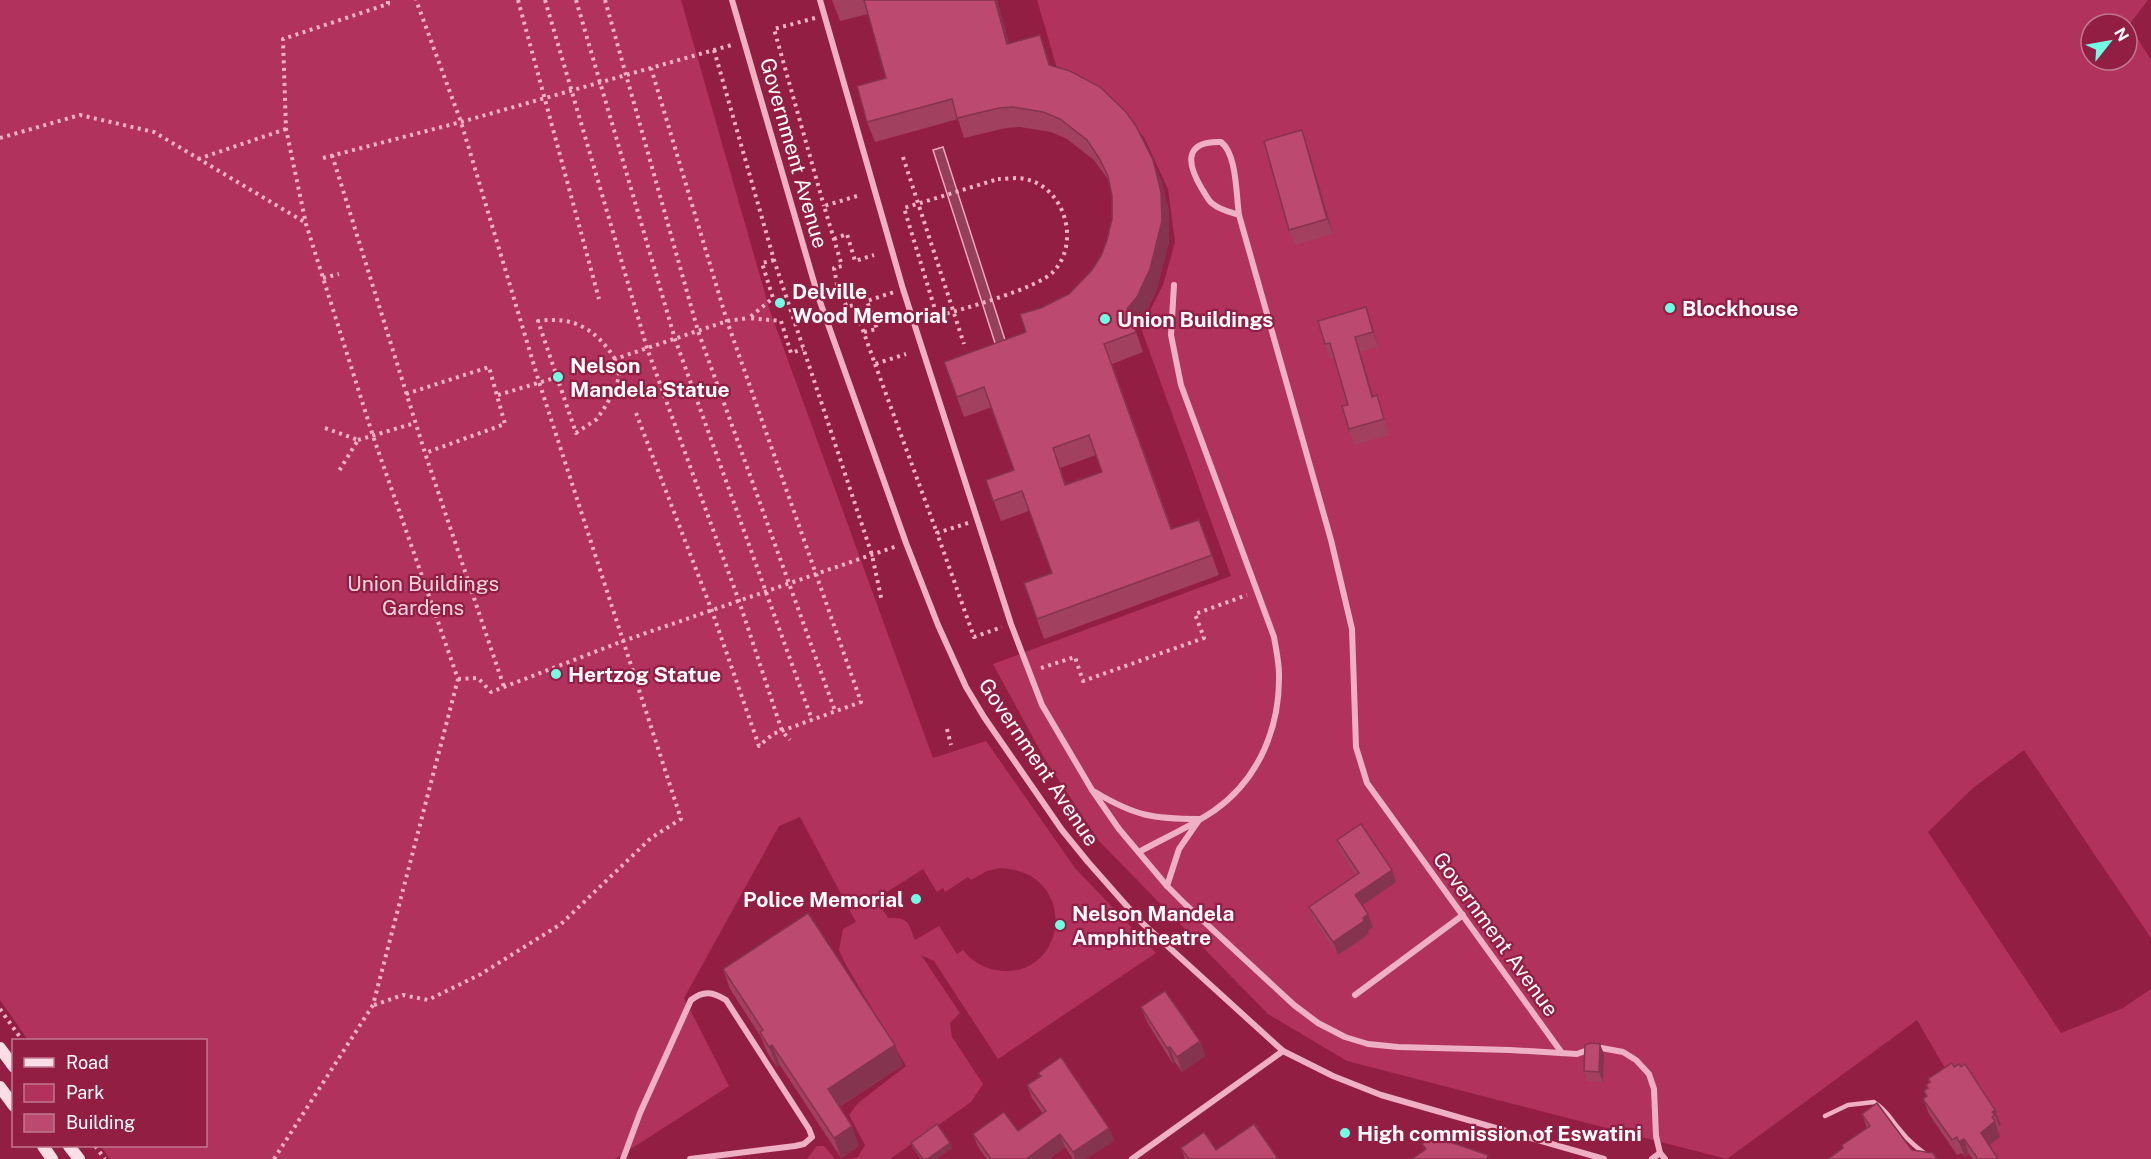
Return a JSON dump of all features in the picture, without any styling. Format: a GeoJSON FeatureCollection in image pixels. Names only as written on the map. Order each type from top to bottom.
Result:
{"type":"FeatureCollection","features":[{"type":"Feature","properties":{"kind":"main road"},"geometry":{"type":"LineString","coordinates":[[0,1048],[12,1064]]}},
{"type":"Feature","properties":{"kind":"main road"},"geometry":{"type":"LineString","coordinates":[[0,1087],[12,1103]]}},
{"type":"Feature","properties":{"kind":"main road"},"geometry":{"type":"LineString","coordinates":[[43,1147],[52,1159]]}},
{"type":"Feature","properties":{"kind":"main road"},"geometry":{"type":"LineString","coordinates":[[70,1147],[79,1159]]}},
{"type":"Feature","properties":{"kind":"street","name":"Government Avenue"},"geometry":{"type":"LineString","coordinates":[[732,0],[818,296],[906,543],[938,625],[966,687],[984,717],[1062,830],[1140,921],[1283,1051],[1334,1076],[1382,1095],[1604,1159]]}},
{"type":"Feature","properties":{"kind":"street","name":"Government Avenue"},"geometry":{"type":"LineString","coordinates":[[820,0],[903,289],[1011,624],[1042,705],[1092,790],[1119,829],[1167,886],[1294,1005],[1318,1023],[1345,1037],[1368,1044],[1398,1047],[1576,1054],[1596,1047],[1623,1052],[1636,1060],[1648,1074],[1654,1089],[1656,1136],[1662,1156]]}},
{"type":"Feature","properties":{"kind":"street","name":"Government Avenue"},"geometry":{"type":"LineString","coordinates":[[1239,215],[1212,204],[1196,178],[1190,165],[1191,156],[1204,143],[1221,142],[1228,149],[1232,159],[1239,215],[1331,540],[1352,630],[1356,747],[1367,783],[1562,1053]]}},
{"type":"Feature","properties":{"kind":"street"},"geometry":{"type":"LineString","coordinates":[[1139,852],[1216,809],[1247,780],[1269,742],[1277,710],[1279,673],[1274,637],[1181,385],[1171,335],[1174,285]]}},
{"type":"Feature","properties":{"kind":"street"},"geometry":{"type":"LineString","coordinates":[[1092,790],[1116,805],[1137,814],[1160,818],[1200,819]]}},
{"type":"Feature","properties":{"kind":"street"},"geometry":{"type":"LineString","coordinates":[[1167,886],[1179,849],[1200,819]]}},
{"type":"Feature","properties":{"kind":"street"},"geometry":{"type":"LineString","coordinates":[[1355,995],[1463,915]]}},
{"type":"Feature","properties":{"kind":"street"},"geometry":{"type":"LineString","coordinates":[[623,1159],[640,1113],[692,999],[706,992],[715,993],[726,1000],[812,1137],[804,1144],[795,1146],[690,1159]]}},
{"type":"Feature","properties":{"kind":"street"},"geometry":{"type":"LineString","coordinates":[[1132,1159],[1283,1051]]}},
{"type":"Feature","properties":{"kind":"street"},"geometry":{"type":"LineString","coordinates":[[1652,1159],[1662,1156]]}},
{"type":"Feature","properties":{"kind":"lane"},"geometry":{"type":"LineString","coordinates":[[1825,1116],[1848,1106],[1874,1102],[1888,1112],[1898,1129],[1914,1146],[1932,1159]]}},
{"type":"Feature","properties":{"kind":"path"},"geometry":{"type":"LineString","coordinates":[[274,1159],[373,1005],[458,679],[373,436],[306,224],[286,129],[283,39],[388,4],[388,0]]}},
{"type":"Feature","properties":{"kind":"path"},"geometry":{"type":"LineString","coordinates":[[373,1005],[403,995],[428,1000],[481,974],[561,924],[651,838],[681,819],[539,382],[461,122],[416,0]]}},
{"type":"Feature","properties":{"kind":"path"},"geometry":{"type":"LineString","coordinates":[[518,0],[599,299]]}},
{"type":"Feature","properties":{"kind":"path"},"geometry":{"type":"LineString","coordinates":[[545,0],[647,348],[739,601],[782,731],[790,740]]}},
{"type":"Feature","properties":{"kind":"path"},"geometry":{"type":"LineString","coordinates":[[576,0],[675,339],[812,720]]}},
{"type":"Feature","properties":{"kind":"path"},"geometry":{"type":"LineString","coordinates":[[604,0],[698,331],[836,711]]}},
{"type":"Feature","properties":{"kind":"path"},"geometry":{"type":"LineString","coordinates":[[824,15],[774,29],[842,266],[834,268],[838,290],[847,308],[854,305],[974,637],[1011,624]]}},
{"type":"Feature","properties":{"kind":"path"},"geometry":{"type":"LineString","coordinates":[[323,158],[461,122],[744,42]]}},
{"type":"Feature","properties":{"kind":"path"},"geometry":{"type":"LineString","coordinates":[[714,50],[774,260],[872,555],[882,602]]}},
{"type":"Feature","properties":{"kind":"path"},"geometry":{"type":"LineString","coordinates":[[636,413],[712,610],[759,746],[773,734],[861,702],[818,574],[727,321],[651,68]]}},
{"type":"Feature","properties":{"kind":"path"},"geometry":{"type":"LineString","coordinates":[[0,138],[81,115],[154,132],[306,224]]}},
{"type":"Feature","properties":{"kind":"path"},"geometry":{"type":"LineString","coordinates":[[198,159],[286,129]]}},
{"type":"Feature","properties":{"kind":"path"},"geometry":{"type":"LineString","coordinates":[[332,155],[415,423],[504,687]]}},
{"type":"Feature","properties":{"kind":"path"},"geometry":{"type":"LineString","coordinates":[[903,157],[964,344]]}},
{"type":"Feature","properties":{"kind":"path"},"geometry":{"type":"LineString","coordinates":[[998,179],[1026,179],[1043,187],[1056,200],[1066,218],[1068,237],[1063,256],[1053,273],[1031,286],[953,312],[937,316],[921,263],[904,208],[918,203],[998,179]]}},
{"type":"Feature","properties":{"kind":"path"},"geometry":{"type":"LineString","coordinates":[[824,206],[857,196]]}},
{"type":"Feature","properties":{"kind":"path"},"geometry":{"type":"LineString","coordinates":[[834,239],[847,234],[855,261],[874,255]]}},
{"type":"Feature","properties":{"kind":"path"},"geometry":{"type":"LineString","coordinates":[[749,318],[773,298],[762,263],[774,260]]}},
{"type":"Feature","properties":{"kind":"path"},"geometry":{"type":"LineString","coordinates":[[915,264],[921,263]]}},
{"type":"Feature","properties":{"kind":"path"},"geometry":{"type":"LineString","coordinates":[[323,278],[339,274]]}},
{"type":"Feature","properties":{"kind":"path"},"geometry":{"type":"LineString","coordinates":[[864,333],[877,328],[867,301],[903,289]]}},
{"type":"Feature","properties":{"kind":"path"},"geometry":{"type":"LineString","coordinates":[[615,359],[727,321],[749,318],[781,321],[791,353],[803,349]]}},
{"type":"Feature","properties":{"kind":"path"},"geometry":{"type":"LineString","coordinates":[[554,319],[569,321],[587,328],[604,341],[615,359],[618,375],[617,384],[597,420],[576,433],[558,377],[538,321],[554,319]]}},
{"type":"Feature","properties":{"kind":"path"},"geometry":{"type":"LineString","coordinates":[[875,364],[906,354]]}},
{"type":"Feature","properties":{"kind":"path"},"geometry":{"type":"LineString","coordinates":[[406,393],[489,367],[498,395],[505,424],[425,453]]}},
{"type":"Feature","properties":{"kind":"path"},"geometry":{"type":"LineString","coordinates":[[498,395],[558,377]]}},
{"type":"Feature","properties":{"kind":"path"},"geometry":{"type":"LineString","coordinates":[[325,428],[358,440],[415,423]]}},
{"type":"Feature","properties":{"kind":"path"},"geometry":{"type":"LineString","coordinates":[[339,471],[358,440]]}},
{"type":"Feature","properties":{"kind":"path"},"geometry":{"type":"LineString","coordinates":[[937,533],[977,519]]}},
{"type":"Feature","properties":{"kind":"path"},"geometry":{"type":"LineString","coordinates":[[458,679],[478,678],[491,692],[622,641],[906,543]]}},
{"type":"Feature","properties":{"kind":"path"},"geometry":{"type":"LineString","coordinates":[[428,592],[441,588]]}},
{"type":"Feature","properties":{"kind":"path"},"geometry":{"type":"LineString","coordinates":[[1029,673],[1075,657],[1083,681],[1204,638],[1195,614],[1258,591]]}},
{"type":"Feature","properties":{"kind":"path"},"geometry":{"type":"LineString","coordinates":[[948,729],[951,745]]}},
{"type":"Feature","properties":{"kind":"path"},"geometry":{"type":"LineString","coordinates":[[0,1009],[21,1039]]}},
{"type":"Feature","properties":{"kind":"path"},"geometry":{"type":"LineString","coordinates":[[96,1147],[105,1159]]}},
{"type":"Feature","properties":{"kind":"green space","name":"Union Buildings Gardens"},"geometry":{"type":"Polygon","coordinates":[[[0,0],[681,0],[770,311],[933,758],[986,741],[1075,868],[1156,953],[998,1059],[934,961],[921,955],[960,1013],[950,1023],[952,1037],[983,1084],[971,1102],[890,1159],[851,1159],[858,1157],[865,1145],[849,1115],[858,1103],[906,1066],[839,950],[843,929],[856,922],[800,817],[779,826],[684,998],[729,1086],[615,1159],[110,1159],[102,1147],[207,1147],[207,1039],[27,1039],[0,1000],[0,0]],[[1000,868],[987,871],[971,880],[968,877],[945,892],[943,888],[937,892],[923,869],[876,899],[888,918],[900,918],[907,922],[915,940],[939,926],[957,954],[963,950],[976,962],[1003,971],[1025,968],[1041,957],[1052,941],[1056,922],[1053,903],[1043,886],[1025,873],[1000,868]]]}},
{"type":"Feature","properties":{"kind":"green space"},"geometry":{"type":"Polygon","coordinates":[[[1037,0],[2148,0],[2139,12],[2079,12],[2079,72],[2139,72],[2139,41],[2151,60],[2151,938],[2024,750],[1973,788],[1928,832],[2061,1033],[2123,1008],[2151,989],[2151,1159],[1998,1159],[1917,1020],[1727,1159],[1347,1061],[1268,1014],[1099,841],[1043,756],[993,664],[1231,576],[1141,328],[1163,285],[1175,242],[1168,189],[1144,137],[1107,101],[1061,82],[1037,0]]]}},
{"type":"Feature","properties":{"kind":"green space"},"geometry":{"type":"Polygon","coordinates":[[[817,1146],[824,1146],[835,1159],[807,1159],[817,1146]]]}},
{"type":"Feature","properties":{"kind":"shaded area"},"geometry":{"type":"Polygon","coordinates":[[[943,147],[1006,343],[996,346],[933,150],[943,147]]]}},
{"type":"Feature","properties":{"kind":"building","name":"Union Buildings"},"geometry":{"type":"Polygon","coordinates":[[[864,0],[995,0],[1007,44],[1040,35],[1049,65],[1070,71],[1100,87],[1126,112],[1136,126],[1153,160],[1161,192],[1162,221],[1150,269],[1137,297],[1127,309],[1136,332],[1104,344],[1171,529],[1199,520],[1212,555],[1037,619],[1024,583],[1052,573],[1022,491],[993,501],[986,480],[1014,470],[984,387],[957,397],[944,362],[1026,332],[1020,314],[1041,308],[1069,294],[1092,270],[1101,256],[1112,219],[1112,196],[1108,176],[1087,140],[1060,119],[1043,112],[1013,107],[957,118],[952,99],[867,122],[857,86],[886,78],[864,0]],[[1089,435],[1053,448],[1065,485],[1102,472],[1089,435]]]}},
{"type":"Feature","properties":{"kind":"building"},"geometry":{"type":"Polygon","coordinates":[[[1302,130],[1327,219],[1289,230],[1264,141],[1302,130]]]}},
{"type":"Feature","properties":{"kind":"building"},"geometry":{"type":"Polygon","coordinates":[[[1366,307],[1373,332],[1355,337],[1372,397],[1377,395],[1384,419],[1349,429],[1342,406],[1348,405],[1330,343],[1325,344],[1318,321],[1366,307]]]}},
{"type":"Feature","properties":{"kind":"building"},"geometry":{"type":"Polygon","coordinates":[[[1361,824],[1392,870],[1355,895],[1368,914],[1363,918],[1364,921],[1333,942],[1309,907],[1359,873],[1337,840],[1361,824]]]}},
{"type":"Feature","properties":{"kind":"building"},"geometry":{"type":"Polygon","coordinates":[[[808,913],[895,1045],[828,1089],[852,1126],[834,1138],[772,1045],[769,1047],[760,1032],[763,1030],[723,969],[808,913]]]}},
{"type":"Feature","properties":{"kind":"building"},"geometry":{"type":"Polygon","coordinates":[[[1165,991],[1200,1041],[1177,1057],[1170,1047],[1167,1048],[1141,1007],[1165,991]]]}},
{"type":"Feature","properties":{"kind":"building"},"geometry":{"type":"Polygon","coordinates":[[[1600,1044],[1599,1072],[1584,1071],[1585,1045],[1600,1044]]]}},
{"type":"Feature","properties":{"kind":"building"},"geometry":{"type":"Polygon","coordinates":[[[1061,1057],[1109,1128],[1073,1152],[1060,1134],[1026,1159],[991,1159],[973,1134],[1004,1112],[1018,1131],[1046,1111],[1027,1085],[1041,1076],[1038,1073],[1061,1057]]]}},
{"type":"Feature","properties":{"kind":"building"},"geometry":{"type":"Polygon","coordinates":[[[1952,1063],[1954,1067],[1959,1064],[1961,1067],[1965,1064],[1995,1110],[1992,1112],[1995,1115],[1992,1117],[1995,1121],[1981,1133],[1998,1159],[1978,1159],[1964,1139],[1959,1142],[1957,1137],[1952,1140],[1923,1099],[1927,1096],[1924,1091],[1930,1082],[1928,1079],[1952,1063]]]}},
{"type":"Feature","properties":{"kind":"building"},"geometry":{"type":"Polygon","coordinates":[[[1877,1103],[1912,1150],[1933,1153],[1937,1159],[1828,1159],[1843,1148],[1842,1145],[1870,1126],[1862,1114],[1877,1103]]]}},
{"type":"Feature","properties":{"kind":"building"},"geometry":{"type":"Polygon","coordinates":[[[937,1124],[950,1143],[927,1159],[923,1159],[911,1143],[937,1124]]]}},
{"type":"Feature","properties":{"kind":"building"},"geometry":{"type":"Polygon","coordinates":[[[1254,1124],[1278,1159],[1189,1159],[1181,1148],[1204,1132],[1216,1150],[1254,1124]]]}},
{"type":"Feature","properties":{"kind":"building"},"geometry":{"type":"Polygon","coordinates":[[[1441,1130],[1450,1142],[1488,1155],[1487,1159],[1412,1159],[1426,1149],[1422,1144],[1441,1130]]]}},
{"type":"Feature","properties":{"kind":"place","name":"Delville Wood Memorial"},"geometry":{"type":"Point","coordinates":[780,303]}},
{"type":"Feature","properties":{"kind":"place","name":"Blockhouse"},"geometry":{"type":"Point","coordinates":[1670,308]}},
{"type":"Feature","properties":{"kind":"place","name":"Union Buildings"},"geometry":{"type":"Point","coordinates":[1105,319]}},
{"type":"Feature","properties":{"kind":"place","name":"Nelson Mandela Statue"},"geometry":{"type":"Point","coordinates":[558,377]}},
{"type":"Feature","properties":{"kind":"place","name":"Hertzog Statue"},"geometry":{"type":"Point","coordinates":[556,674]}},
{"type":"Feature","properties":{"kind":"place","name":"Police Memorial"},"geometry":{"type":"Point","coordinates":[916,899]}},
{"type":"Feature","properties":{"kind":"place","name":"Nelson Mandela Amphitheatre"},"geometry":{"type":"Point","coordinates":[1060,925]}},
{"type":"Feature","properties":{"kind":"place","name":"High commission of Eswatini"},"geometry":{"type":"Point","coordinates":[1345,1133]}}]}
